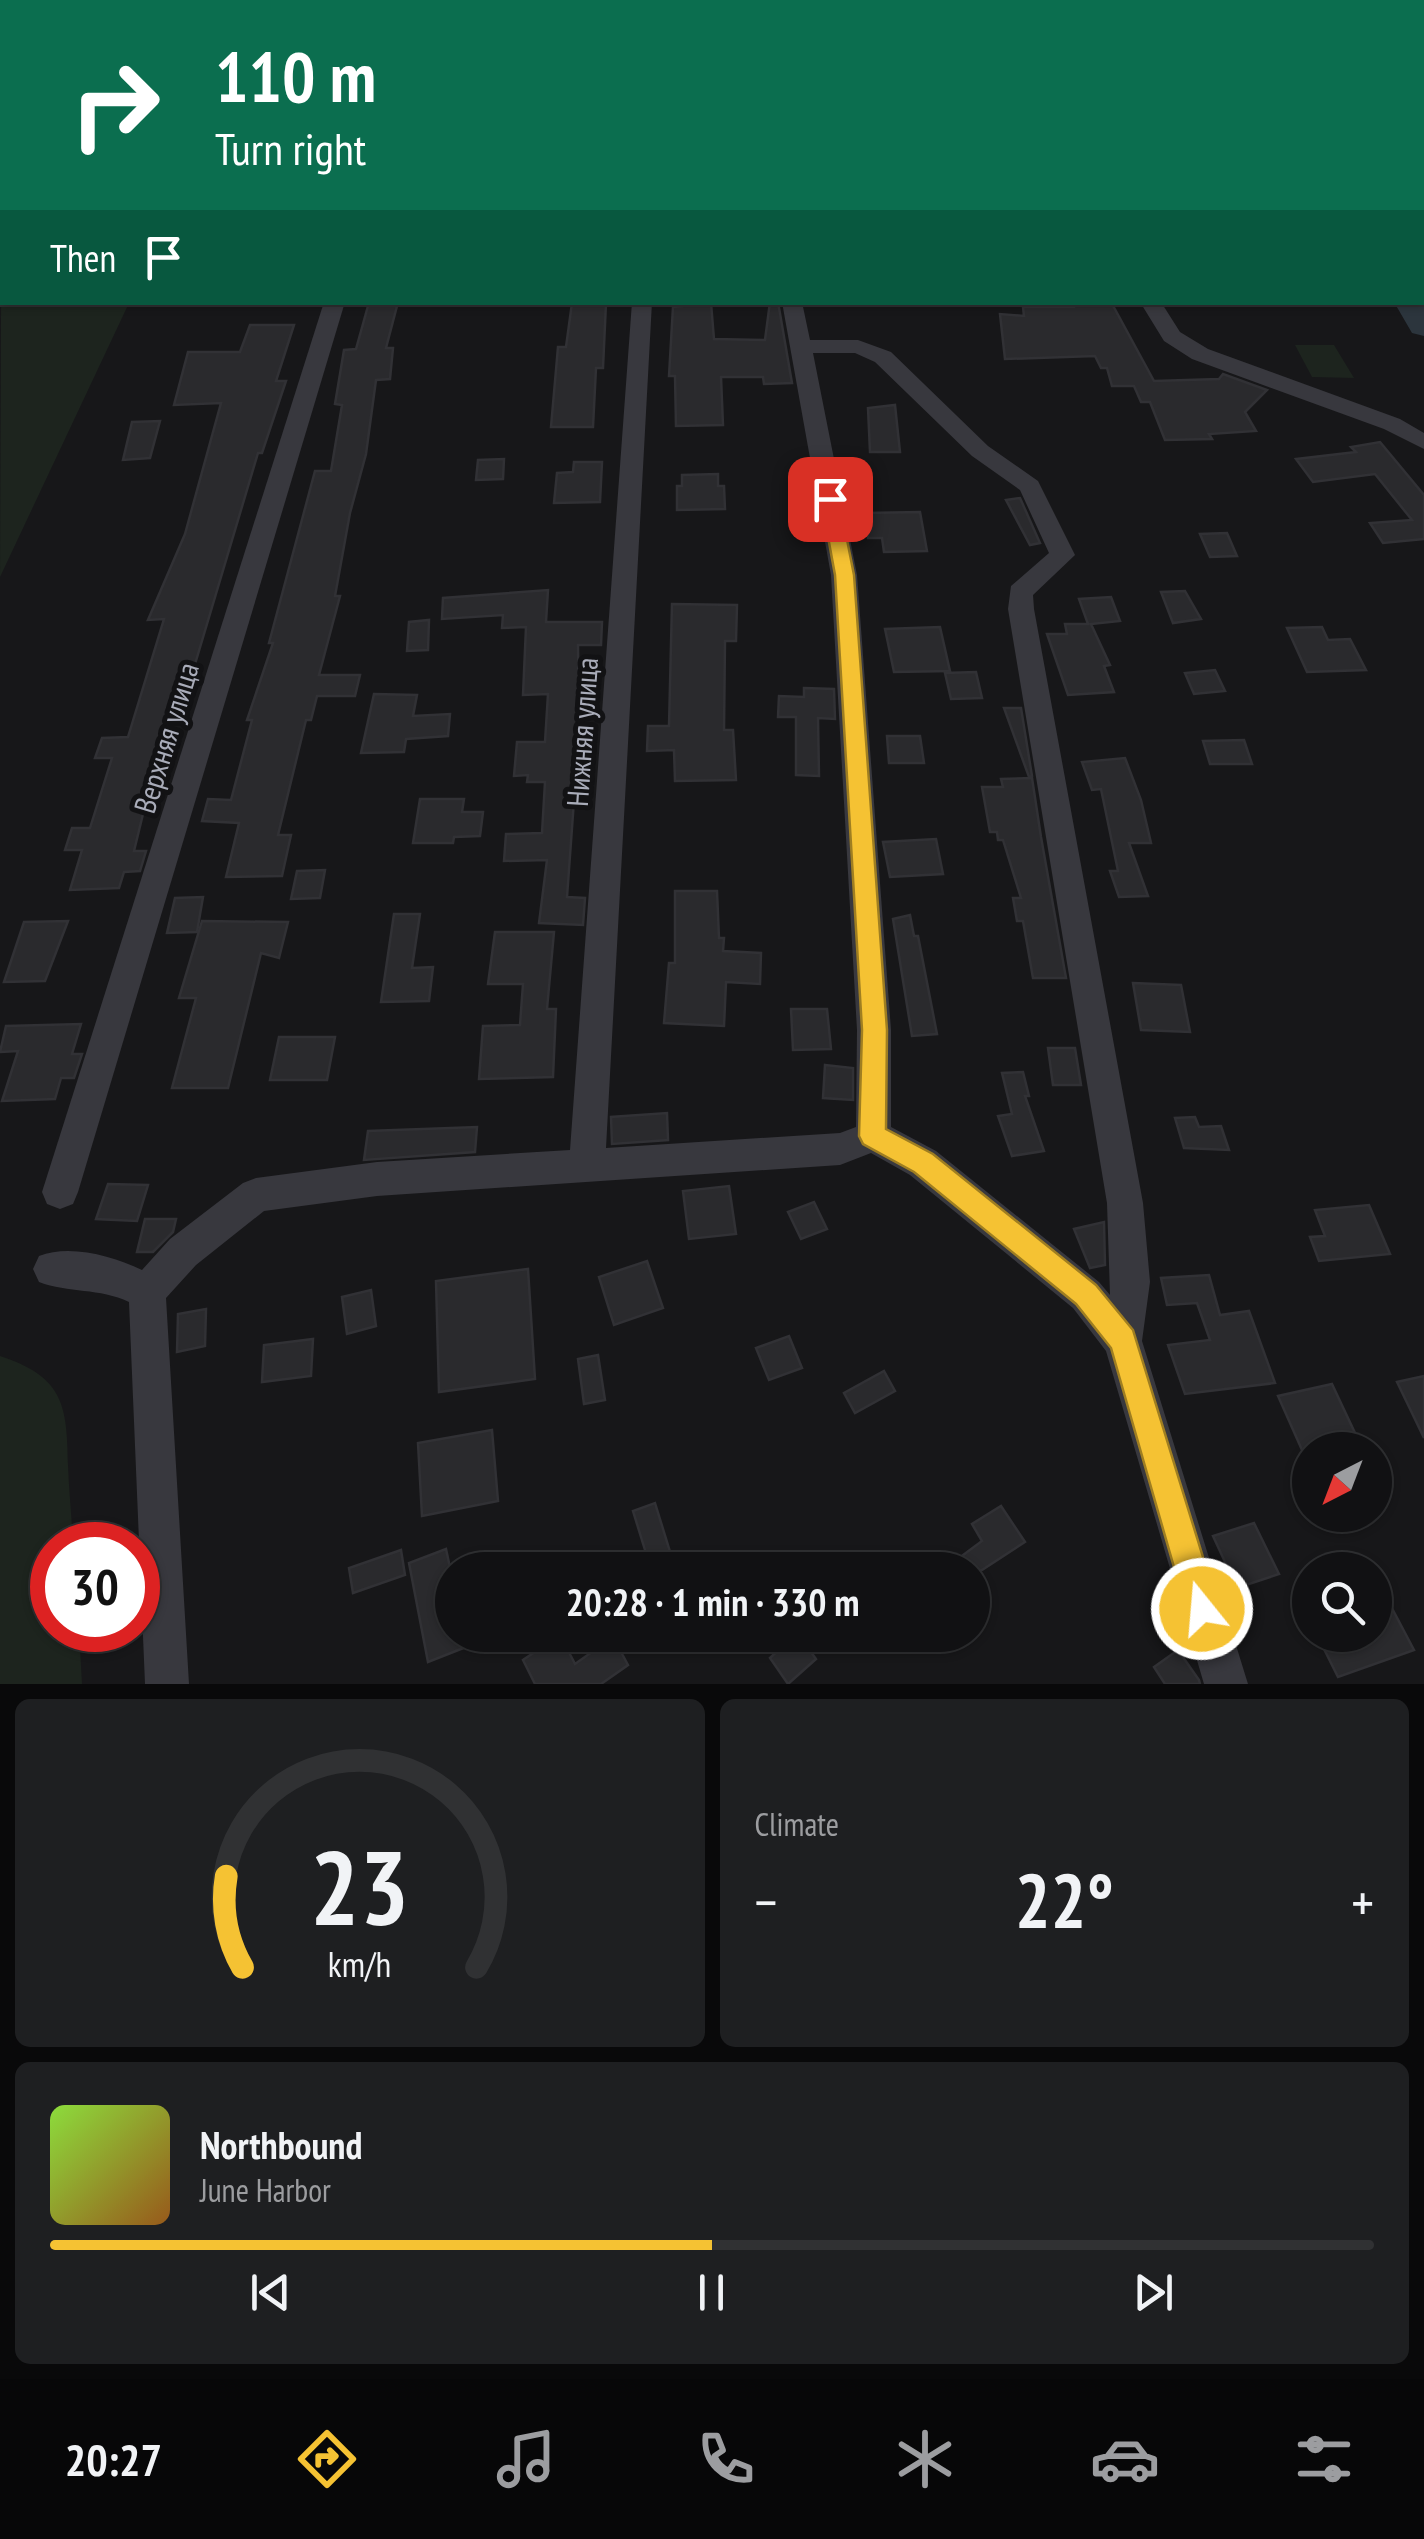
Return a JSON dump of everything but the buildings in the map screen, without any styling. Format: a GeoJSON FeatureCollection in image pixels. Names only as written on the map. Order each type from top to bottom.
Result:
{"type":"FeatureCollection","features":[{"type":"Feature","properties":{"kind":"street","name":"Верхняя улица"},"geometry":{"type":"LineString","coordinates":[[60,1192],[334,305]]}},
{"type":"Feature","properties":{"kind":"street","name":"Нижняя улица"},"geometry":{"type":"LineString","coordinates":[[587,1166],[642,305]]}},
{"type":"Feature","properties":{"kind":"street"},"geometry":{"type":"LineString","coordinates":[[793,305],[844,575],[874,1030],[872,1136]]}},
{"type":"Feature","properties":{"kind":"street"},"geometry":{"type":"LineString","coordinates":[[1152,305],[1172,336],[1200,354],[1392,424],[1424,442]]}},
{"type":"Feature","properties":{"kind":"street"},"geometry":{"type":"LineString","coordinates":[[800,348],[858,346],[883,356],[980,451],[1030,486],[1062,555],[1020,592],[1021,609],[1125,1203],[1131,1282],[1123,1341]]}},
{"type":"Feature","properties":{"kind":"street"},"geometry":{"type":"LineString","coordinates":[[167,1684],[148,1291],[183,1252],[256,1195],[377,1180],[840,1149],[872,1136]]}},
{"type":"Feature","properties":{"kind":"street"},"geometry":{"type":"LineString","coordinates":[[872,1136],[923,1163],[1086,1294],[1123,1341],[1155,1458],[1226,1684]]}},
{"type":"Feature","properties":{"kind":"street"},"geometry":{"type":"LineString","coordinates":[[52,1269],[112,1275],[148,1291]]}},
{"type":"Feature","properties":{"kind":"shaded area"},"geometry":{"type":"Polygon","coordinates":[[[1,305],[128,305],[0,577],[1,305]]]}},
{"type":"Feature","properties":{"kind":"shaded area"},"geometry":{"type":"Polygon","coordinates":[[[1295,345],[1334,345],[1354,378],[1312,377],[1295,345]]]}},
{"type":"Feature","properties":{"kind":"shaded area"},"geometry":{"type":"Polygon","coordinates":[[[0,1356],[37,1373],[58,1396],[63,1410],[72,1522],[30,1522],[30,1652],[80,1652],[82,1684],[0,1684],[0,1356]]]}},
{"type":"Feature","properties":{"kind":"waterway"},"geometry":{"type":"LineString","coordinates":[[1412,305],[1424,326]]}},
{"type":"Feature","properties":{"kind":"route"},"geometry":{"type":"LineString","coordinates":[[830,499],[844,575],[874,1030],[872,1136],[923,1163],[1086,1294],[1123,1341],[1202,1609]]}}]}
